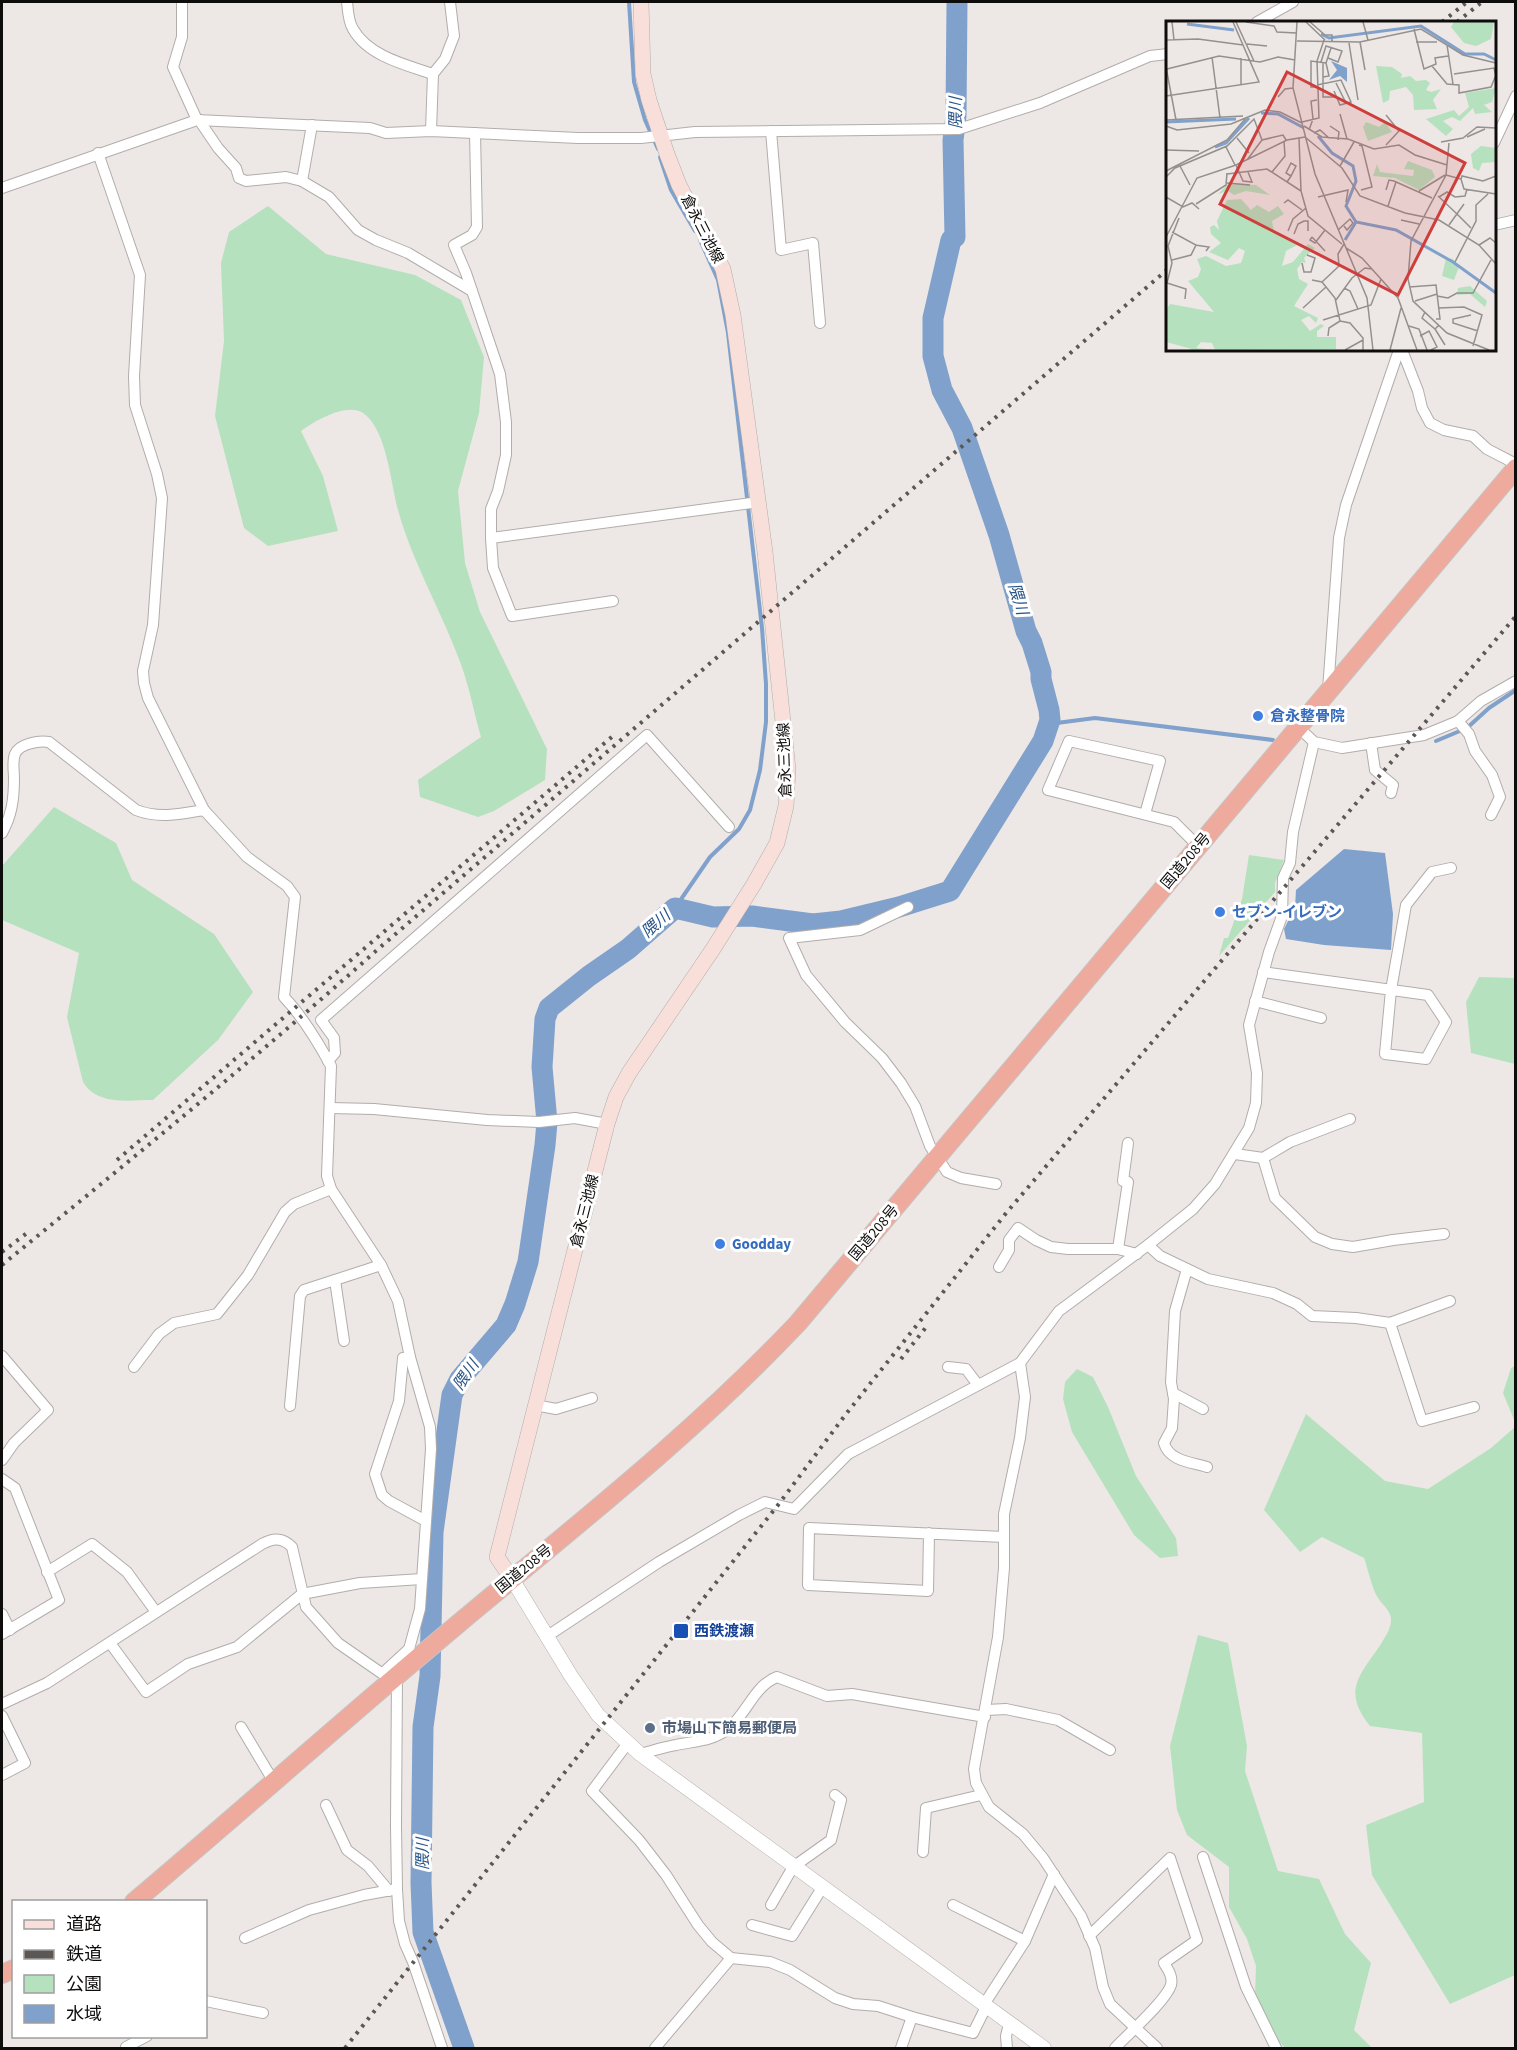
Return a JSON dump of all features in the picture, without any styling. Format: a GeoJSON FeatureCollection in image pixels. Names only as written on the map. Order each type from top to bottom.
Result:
{"type":"FeatureCollection","features":[{"type":"Feature","properties":{"kind":"highway","name":"国道208号"},"geometry":{"type":"LineString","coordinates":[[136,1900],[393,1676],[596,1511],[751,1373],[798,1323],[937,1158],[1515,466]]}},
{"type":"Feature","properties":{"kind":"main road","name":"倉永三池線"},"geometry":{"type":"LineString","coordinates":[[512,1579],[497,1557],[607,1124],[616,1097],[629,1073],[754,884],[777,843],[786,806],[788,769],[780,678],[733,315],[723,269],[679,185],[661,136],[643,74],[641,2]]}},
{"type":"Feature","properties":{"kind":"street"},"geometry":{"type":"LineString","coordinates":[[182,2],[182,37],[173,67],[198,120],[236,168],[239,178],[246,181],[286,177],[302,181],[329,197],[358,230],[375,240],[408,253],[472,291]]}},
{"type":"Feature","properties":{"kind":"street"},"geometry":{"type":"LineString","coordinates":[[347,2],[353,29],[370,47],[400,63],[433,74]]}},
{"type":"Feature","properties":{"kind":"street"},"geometry":{"type":"LineString","coordinates":[[431,131],[433,74],[445,60],[454,36],[450,2]]}},
{"type":"Feature","properties":{"kind":"street"},"geometry":{"type":"LineString","coordinates":[[1259,21],[1293,2]]}},
{"type":"Feature","properties":{"kind":"street"},"geometry":{"type":"LineString","coordinates":[[2,188],[198,120],[369,128],[386,133],[431,131],[578,138],[661,136],[695,132],[959,129],[1040,103],[1150,56],[1166,54]]}},
{"type":"Feature","properties":{"kind":"street"},"geometry":{"type":"LineString","coordinates":[[1496,139],[1515,96]]}},
{"type":"Feature","properties":{"kind":"street"},"geometry":{"type":"LineString","coordinates":[[302,181],[312,125]]}},
{"type":"Feature","properties":{"kind":"street"},"geometry":{"type":"LineString","coordinates":[[771,131],[781,250],[813,243],[820,323]]}},
{"type":"Feature","properties":{"kind":"street"},"geometry":{"type":"LineString","coordinates":[[475,133],[477,227],[472,235],[454,245],[500,374],[506,422],[506,455],[498,491],[491,508],[493,568],[512,616],[613,601]]}},
{"type":"Feature","properties":{"kind":"street"},"geometry":{"type":"LineString","coordinates":[[98,153],[140,275],[134,376],[135,405],[157,474],[162,498],[153,625],[143,671],[144,683],[148,698],[204,810],[248,857],[287,885],[295,897],[284,997],[326,1053],[331,1066],[327,1176],[331,1189],[381,1265],[398,1301],[429,1427],[431,1449],[420,1609],[409,1649],[393,1676],[393,1890],[405,1944],[442,2049]]}},
{"type":"Feature","properties":{"kind":"street"},"geometry":{"type":"LineString","coordinates":[[1496,225],[1515,220]]}},
{"type":"Feature","properties":{"kind":"street"},"geometry":{"type":"LineString","coordinates":[[1400,351],[1430,423],[1444,430],[1473,436],[1487,449],[1515,466]]}},
{"type":"Feature","properties":{"kind":"street"},"geometry":{"type":"LineString","coordinates":[[1328,690],[1340,538],[1346,505],[1400,351]]}},
{"type":"Feature","properties":{"kind":"street"},"geometry":{"type":"LineString","coordinates":[[491,538],[759,502]]}},
{"type":"Feature","properties":{"kind":"street"},"geometry":{"type":"LineString","coordinates":[[1298,727],[1314,742],[1342,748],[1424,735],[1458,721],[1481,700],[1515,681]]}},
{"type":"Feature","properties":{"kind":"street"},"geometry":{"type":"LineString","coordinates":[[1458,721],[1469,734],[1475,751],[1492,775],[1500,797],[1491,815]]}},
{"type":"Feature","properties":{"kind":"street"},"geometry":{"type":"LineString","coordinates":[[328,1061],[335,1053],[334,1038],[321,1020],[647,735],[729,827]]}},
{"type":"Feature","properties":{"kind":"street"},"geometry":{"type":"LineString","coordinates":[[2,834],[12,812],[14,756],[18,749],[42,741],[49,742],[136,810],[162,816],[204,810]]}},
{"type":"Feature","properties":{"kind":"street"},"geometry":{"type":"LineString","coordinates":[[1145,814],[1160,761],[1068,741],[1048,790],[1174,822],[1198,846]]}},
{"type":"Feature","properties":{"kind":"street"},"geometry":{"type":"LineString","coordinates":[[546,1637],[659,1562],[722,1524],[765,1502],[794,1509],[848,1454],[1020,1363],[1059,1311],[1149,1245],[1193,1209],[1215,1185],[1249,1128],[1256,1103],[1257,1073],[1249,1025],[1263,972],[1282,916],[1283,878],[1290,863],[1293,832],[1314,742]]}},
{"type":"Feature","properties":{"kind":"street"},"geometry":{"type":"LineString","coordinates":[[1371,743],[1375,770],[1393,785],[1391,794]]}},
{"type":"Feature","properties":{"kind":"street"},"geometry":{"type":"LineString","coordinates":[[1263,972],[1391,990],[1428,995],[1446,1022],[1426,1059],[1384,1054],[1391,990],[1406,905],[1432,872],[1451,868]]}},
{"type":"Feature","properties":{"kind":"street"},"geometry":{"type":"LineString","coordinates":[[908,907],[860,930],[789,938],[806,975],[845,1022],[882,1058],[902,1083],[915,1106],[930,1146],[948,1172],[961,1178],[996,1185]]}},
{"type":"Feature","properties":{"kind":"street"},"geometry":{"type":"LineString","coordinates":[[1255,1001],[1321,1018]]}},
{"type":"Feature","properties":{"kind":"street"},"geometry":{"type":"LineString","coordinates":[[330,1108],[374,1109],[487,1120],[539,1122],[575,1118],[607,1124]]}},
{"type":"Feature","properties":{"kind":"street"},"geometry":{"type":"LineString","coordinates":[[1234,1154],[1263,1158],[1290,1142],[1350,1119]]}},
{"type":"Feature","properties":{"kind":"street"},"geometry":{"type":"LineString","coordinates":[[1118,1249],[1128,1182],[1123,1181],[1128,1143]]}},
{"type":"Feature","properties":{"kind":"street"},"geometry":{"type":"LineString","coordinates":[[1263,1158],[1275,1198],[1315,1237],[1332,1244],[1353,1247],[1444,1234]]}},
{"type":"Feature","properties":{"kind":"street"},"geometry":{"type":"LineString","coordinates":[[134,1367],[159,1334],[174,1323],[217,1314],[248,1275],[285,1212],[294,1204],[331,1189]]}},
{"type":"Feature","properties":{"kind":"street"},"geometry":{"type":"LineString","coordinates":[[999,1267],[1009,1250],[1009,1240],[1018,1228],[1051,1247],[1118,1249],[1137,1254]]}},
{"type":"Feature","properties":{"kind":"street"},"geometry":{"type":"LineString","coordinates":[[1149,1245],[1160,1256],[1208,1279],[1273,1293],[1297,1305],[1312,1316],[1356,1318],[1390,1323],[1450,1301]]}},
{"type":"Feature","properties":{"kind":"street"},"geometry":{"type":"LineString","coordinates":[[290,1406],[300,1296],[304,1290],[381,1265]]}},
{"type":"Feature","properties":{"kind":"street"},"geometry":{"type":"LineString","coordinates":[[1187,1269],[1175,1311],[1171,1382],[1172,1428],[1164,1443],[1166,1451],[1175,1458],[1207,1467]]}},
{"type":"Feature","properties":{"kind":"street"},"geometry":{"type":"LineString","coordinates":[[335,1280],[344,1341]]}},
{"type":"Feature","properties":{"kind":"street"},"geometry":{"type":"LineString","coordinates":[[1390,1323],[1422,1421],[1474,1407]]}},
{"type":"Feature","properties":{"kind":"street"},"geometry":{"type":"LineString","coordinates":[[410,1357],[403,1358],[399,1401],[375,1474],[382,1495],[426,1521]]}},
{"type":"Feature","properties":{"kind":"street"},"geometry":{"type":"LineString","coordinates":[[1020,1363],[1026,1397],[1004,1514],[1004,1568],[998,1636],[986,1714],[974,1769],[976,1783],[989,1807],[1023,1834],[1054,1874],[1080,1916],[1095,1948],[1103,1987],[1110,2004],[1157,2049]]}},
{"type":"Feature","properties":{"kind":"street"},"geometry":{"type":"LineString","coordinates":[[2,1460],[14,1443],[48,1410],[4,1364]]}},
{"type":"Feature","properties":{"kind":"street"},"geometry":{"type":"LineString","coordinates":[[948,1367],[966,1369],[978,1385]]}},
{"type":"Feature","properties":{"kind":"street"},"geometry":{"type":"LineString","coordinates":[[1173,1393],[1203,1409]]}},
{"type":"Feature","properties":{"kind":"street"},"geometry":{"type":"LineString","coordinates":[[535,1406],[556,1409],[592,1398]]}},
{"type":"Feature","properties":{"kind":"street"},"geometry":{"type":"LineString","coordinates":[[2,1479],[15,1488],[59,1600],[6,1632],[2,1614]]}},
{"type":"Feature","properties":{"kind":"street"},"geometry":{"type":"LineString","coordinates":[[929,1533],[928,1591],[808,1585],[809,1528],[929,1533],[1004,1537]]}},
{"type":"Feature","properties":{"kind":"street"},"geometry":{"type":"LineString","coordinates":[[2,1704],[47,1683],[271,1539],[287,1541],[292,1547],[306,1607],[338,1643],[393,1676]]}},
{"type":"Feature","properties":{"kind":"street"},"geometry":{"type":"LineString","coordinates":[[47,1572],[92,1544],[127,1572],[156,1612]]}},
{"type":"Feature","properties":{"kind":"street"},"geometry":{"type":"LineString","coordinates":[[110,1643],[146,1692],[188,1664],[237,1647],[302,1594],[360,1582],[422,1579]]}},
{"type":"Feature","properties":{"kind":"street"},"geometry":{"type":"LineString","coordinates":[[512,1579],[546,1637],[598,1715],[640,1754],[1044,2049]]}},
{"type":"Feature","properties":{"kind":"street"},"geometry":{"type":"LineString","coordinates":[[640,1754],[675,1745],[702,1742],[721,1734],[731,1727],[768,1681],[777,1677],[827,1696],[852,1694],[986,1714],[1006,1709],[1058,1720],[1110,1750]]}},
{"type":"Feature","properties":{"kind":"street"},"geometry":{"type":"LineString","coordinates":[[2,1716],[25,1763],[2,1775]]}},
{"type":"Feature","properties":{"kind":"street"},"geometry":{"type":"LineString","coordinates":[[241,1726],[274,1782]]}},
{"type":"Feature","properties":{"kind":"street"},"geometry":{"type":"LineString","coordinates":[[628,1743],[592,1791],[639,1840],[712,1942],[731,1958],[770,1962],[790,1970],[835,1998],[853,2004],[878,2006],[973,2033],[985,2007],[1025,1941],[1054,1874]]}},
{"type":"Feature","properties":{"kind":"street"},"geometry":{"type":"LineString","coordinates":[[771,1905],[793,1867],[831,1840],[841,1800],[835,1795]]}},
{"type":"Feature","properties":{"kind":"street"},"geometry":{"type":"LineString","coordinates":[[923,1852],[926,1808],[981,1795]]}},
{"type":"Feature","properties":{"kind":"street"},"geometry":{"type":"LineString","coordinates":[[326,1805],[347,1850],[393,1890]]}},
{"type":"Feature","properties":{"kind":"street"},"geometry":{"type":"LineString","coordinates":[[1203,1857],[1246,1987],[1276,2049]]}},
{"type":"Feature","properties":{"kind":"street"},"geometry":{"type":"LineString","coordinates":[[1089,1936],[1170,1858],[1197,1940],[1164,1963],[1172,1976],[1170,1987],[1162,1999],[1115,2049]]}},
{"type":"Feature","properties":{"kind":"street"},"geometry":{"type":"LineString","coordinates":[[753,1924],[792,1936],[822,1888]]}},
{"type":"Feature","properties":{"kind":"street"},"geometry":{"type":"LineString","coordinates":[[245,1938],[309,1910],[364,1895],[393,1890]]}},
{"type":"Feature","properties":{"kind":"street"},"geometry":{"type":"LineString","coordinates":[[952,1905],[1025,1941]]}},
{"type":"Feature","properties":{"kind":"street"},"geometry":{"type":"LineString","coordinates":[[655,2049],[731,1958]]}},
{"type":"Feature","properties":{"kind":"street"},"geometry":{"type":"LineString","coordinates":[[207,2001],[263,2013]]}},
{"type":"Feature","properties":{"kind":"street"},"geometry":{"type":"LineString","coordinates":[[901,2049],[912,2017]]}},
{"type":"Feature","properties":{"kind":"street"},"geometry":{"type":"LineString","coordinates":[[1007,2049],[1006,2036],[1010,2024]]}},
{"type":"Feature","properties":{"kind":"street"},"geometry":{"type":"LineString","coordinates":[[126,2047],[145,2038]]}},
{"type":"Feature","properties":{"kind":"green space"},"geometry":{"type":"Polygon","coordinates":[[[268,206],[326,254],[415,275],[461,300],[484,357],[479,413],[458,491],[465,563],[480,612],[547,749],[545,780],[494,811],[478,817],[420,797],[418,780],[481,737],[461,664],[410,546],[398,510],[383,444],[371,421],[356,410],[340,411],[314,422],[301,431],[323,476],[338,531],[268,546],[244,528],[215,416],[224,341],[221,263],[229,232],[268,206]]]}},
{"type":"Feature","properties":{"kind":"green space"},"geometry":{"type":"Polygon","coordinates":[[[54,807],[116,843],[132,880],[214,934],[253,992],[218,1040],[153,1100],[114,1100],[89,1090],[83,1082],[67,1017],[79,953],[2,920],[2,866],[54,807]]]}},
{"type":"Feature","properties":{"kind":"green space"},"geometry":{"type":"Polygon","coordinates":[[[1249,855],[1284,860],[1275,883],[1275,892],[1219,956],[1224,938],[1228,938],[1242,899],[1249,855]]]}},
{"type":"Feature","properties":{"kind":"green space"},"geometry":{"type":"Polygon","coordinates":[[[1479,977],[1515,978],[1515,1064],[1471,1053],[1466,1002],[1479,977]]]}},
{"type":"Feature","properties":{"kind":"green space"},"geometry":{"type":"Polygon","coordinates":[[[1515,1366],[1515,1422],[1503,1393],[1511,1368],[1515,1366]]]}},
{"type":"Feature","properties":{"kind":"green space"},"geometry":{"type":"Polygon","coordinates":[[[1077,1369],[1093,1377],[1108,1407],[1136,1476],[1176,1538],[1178,1556],[1160,1558],[1134,1535],[1072,1432],[1063,1399],[1065,1382],[1077,1369]]]}},
{"type":"Feature","properties":{"kind":"green space"},"geometry":{"type":"Polygon","coordinates":[[[1306,1414],[1385,1481],[1428,1489],[1491,1448],[1515,1427],[1515,1975],[1450,2004],[1372,1875],[1366,1825],[1424,1802],[1422,1733],[1370,1726],[1357,1703],[1355,1693],[1360,1675],[1388,1631],[1391,1622],[1390,1615],[1376,1594],[1364,1558],[1322,1537],[1300,1552],[1264,1510],[1306,1414]]]}},
{"type":"Feature","properties":{"kind":"green space"},"geometry":{"type":"Polygon","coordinates":[[[1198,1635],[1228,1643],[1247,1746],[1245,1771],[1278,1871],[1319,1879],[1345,1934],[1371,1963],[1354,2030],[1372,2048],[1285,2048],[1277,2039],[1255,1995],[1256,1966],[1247,1939],[1229,1907],[1229,1867],[1187,1835],[1177,1810],[1170,1746],[1198,1635]]]}},
{"type":"Feature","properties":{"kind":"water"},"geometry":{"type":"Polygon","coordinates":[[[1344,849],[1385,853],[1393,914],[1391,950],[1324,945],[1286,939],[1284,929],[1295,907],[1296,890],[1344,849]]]}},
{"type":"Feature","properties":{"kind":"waterway"},"geometry":{"type":"LineString","coordinates":[[629,2],[634,82],[645,120],[658,149]]}},
{"type":"Feature","properties":{"kind":"waterway","name":"隈川"},"geometry":{"type":"LineString","coordinates":[[464,2048],[423,1932],[421,1883],[423,1727],[430,1676],[433,1532],[452,1395],[460,1379],[506,1325],[528,1262],[547,1122],[542,1067],[545,1019],[549,1008],[628,949],[675,908],[713,917],[752,916],[813,924],[841,921],[899,907],[950,891],[1043,741],[1050,720],[1041,672],[1026,631],[999,535],[962,428],[942,390],[933,356],[933,318],[951,240],[955,237],[953,140],[956,116],[957,2]]}},
{"type":"Feature","properties":{"kind":"waterway"},"geometry":{"type":"LineString","coordinates":[[660,157],[671,190],[695,231]]}},
{"type":"Feature","properties":{"kind":"waterway"},"geometry":{"type":"LineString","coordinates":[[675,908],[710,857],[739,829],[750,810],[760,770],[766,722],[762,628],[728,333],[718,280],[700,240]]}},
{"type":"Feature","properties":{"kind":"waterway"},"geometry":{"type":"LineString","coordinates":[[1436,741],[1467,728],[1489,708],[1516,690]]}},
{"type":"Feature","properties":{"kind":"waterway"},"geometry":{"type":"LineString","coordinates":[[1049,724],[1095,718],[1273,740]]}},
{"type":"Feature","properties":{"kind":"railway"},"geometry":{"type":"LineString","coordinates":[[1443,21],[1467,2]]}},
{"type":"Feature","properties":{"kind":"railway"},"geometry":{"type":"LineString","coordinates":[[1458,21],[1482,2]]}},
{"type":"Feature","properties":{"kind":"railway"},"geometry":{"type":"LineString","coordinates":[[2,1265],[285,1031],[1166,271]]}},
{"type":"Feature","properties":{"kind":"railway"},"geometry":{"type":"LineString","coordinates":[[345,2048],[778,1505],[846,1414],[1007,1212],[1516,616]]}},
{"type":"Feature","properties":{"kind":"railway"},"geometry":{"type":"LineString","coordinates":[[117,1160],[614,735]]}},
{"type":"Feature","properties":{"kind":"railway"},"geometry":{"type":"LineString","coordinates":[[2,1252],[27,1233]]}},
{"type":"Feature","properties":{"kind":"railway"},"geometry":{"type":"LineString","coordinates":[[901,1359],[927,1326]]}},
{"type":"Feature","properties":{"kind":"place","name":"倉永整骨院"},"geometry":{"type":"Point","coordinates":[1258,716]}},
{"type":"Feature","properties":{"kind":"place","name":"セブン-イレブン"},"geometry":{"type":"Point","coordinates":[1220,912]}},
{"type":"Feature","properties":{"kind":"place","name":"Goodday"},"geometry":{"type":"Point","coordinates":[720,1244]}},
{"type":"Feature","properties":{"kind":"place","name":"西鉄渡瀬"},"geometry":{"type":"Point","coordinates":[681,1631]}},
{"type":"Feature","properties":{"kind":"place","name":"市場山下簡易郵便局"},"geometry":{"type":"Point","coordinates":[650,1728]}}]}
